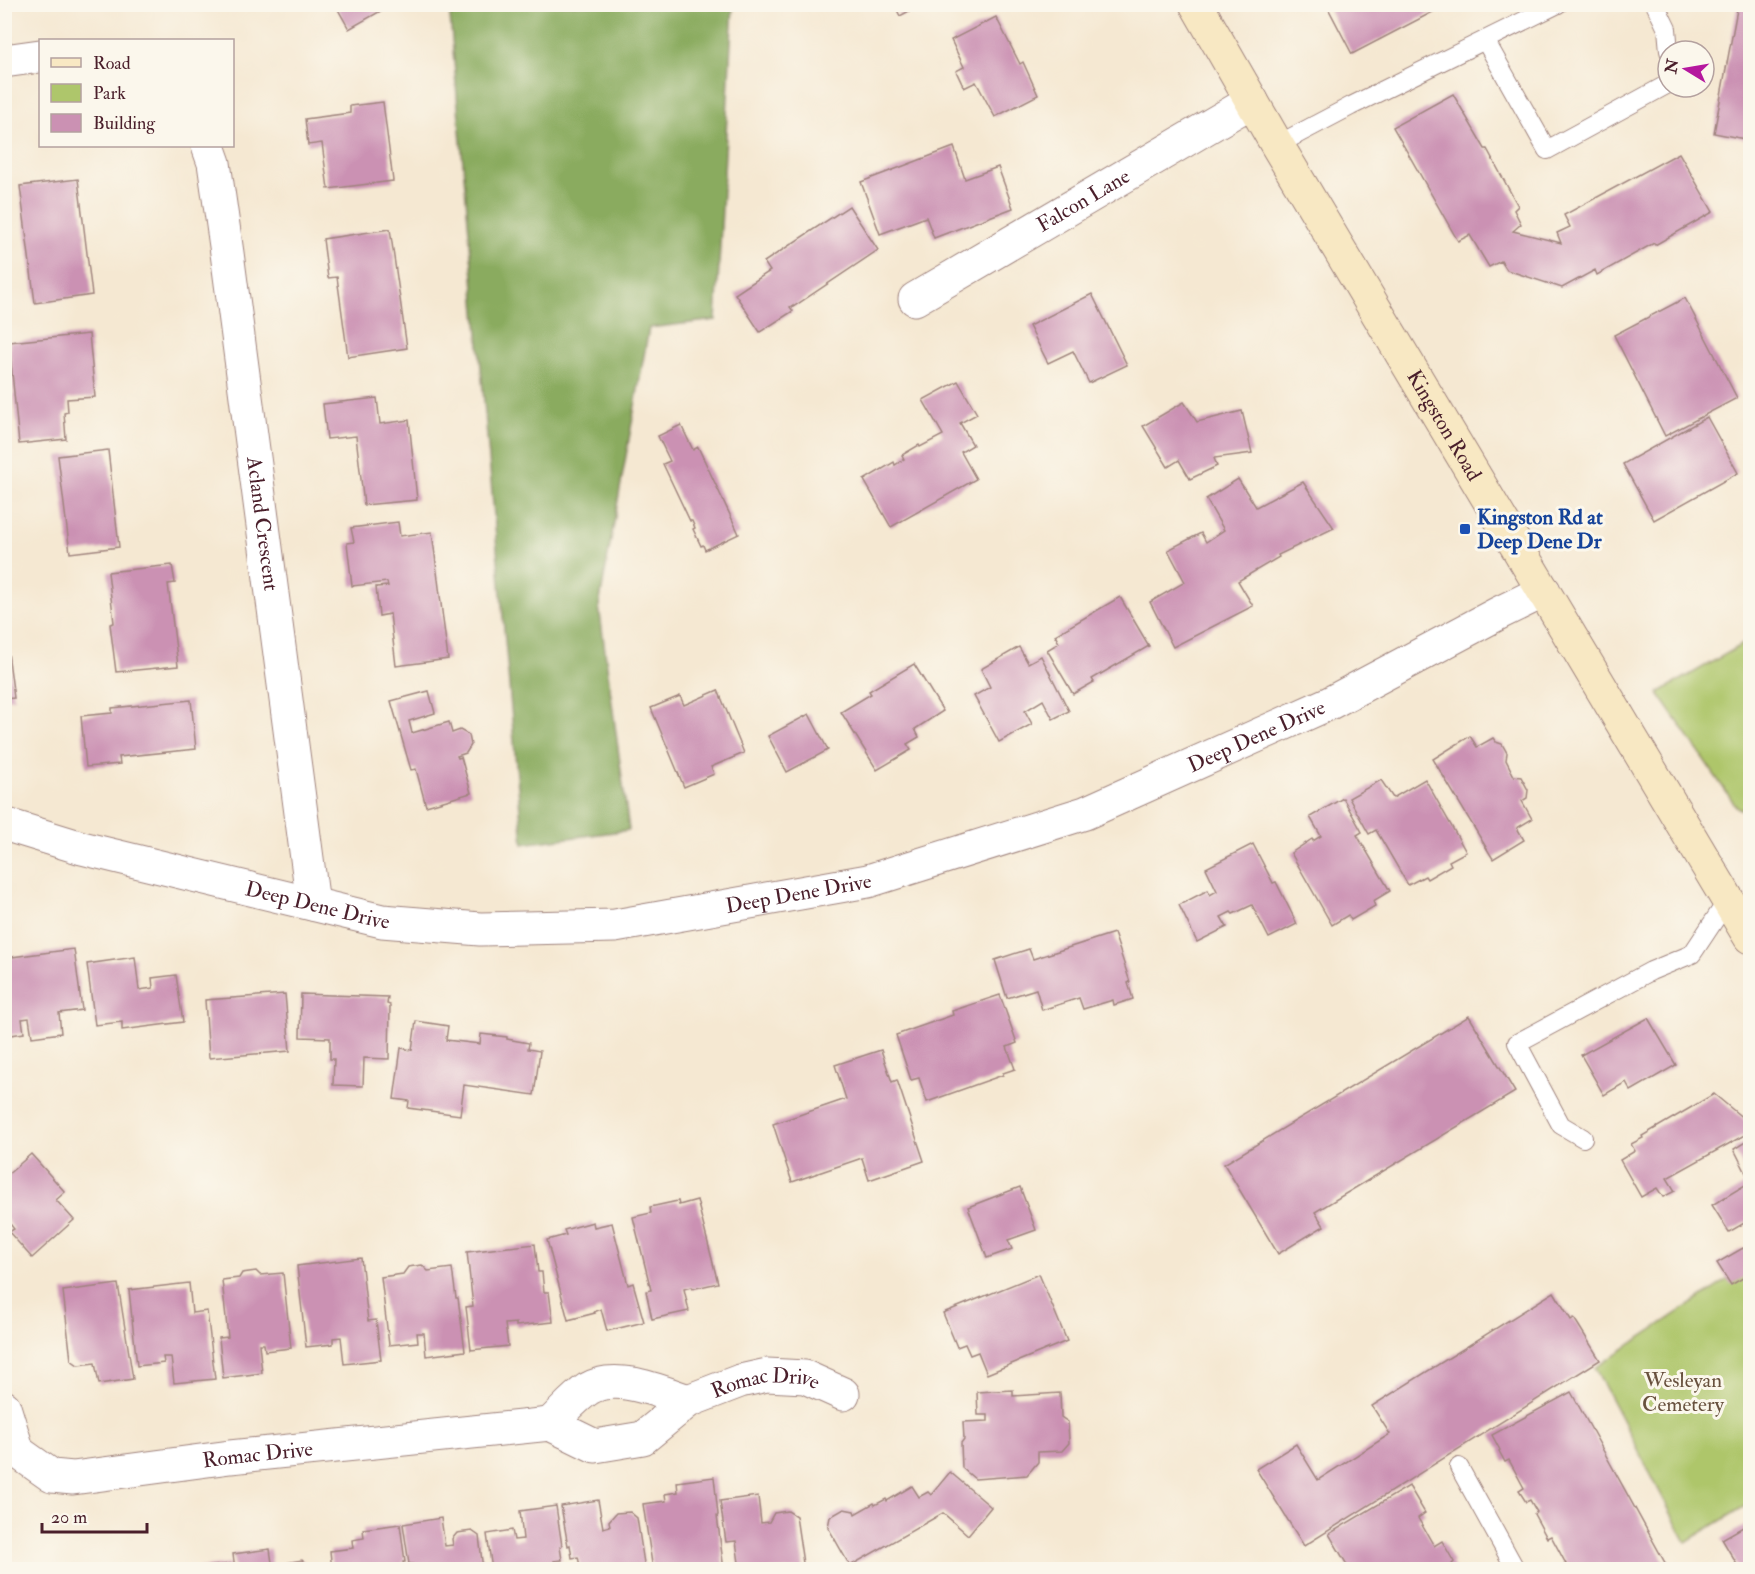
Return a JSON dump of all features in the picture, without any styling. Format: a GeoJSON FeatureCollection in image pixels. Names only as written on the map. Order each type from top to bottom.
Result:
{"type":"FeatureCollection","features":[{"type":"Feature","properties":{"kind":"street","name":"Kingston Road"},"geometry":{"type":"LineString","coordinates":[[1196,4],[1277,145],[1544,591],[1739,890],[1750,937]]}},
{"type":"Feature","properties":{"kind":"street"},"geometry":{"type":"LineString","coordinates":[[4,61],[39,56]]}},
{"type":"Feature","properties":{"kind":"street","name":"Falcon Lane"},"geometry":{"type":"LineString","coordinates":[[915,299],[1252,101]]}},
{"type":"Feature","properties":{"kind":"street","name":"Acland Crescent"},"geometry":{"type":"LineString","coordinates":[[208,147],[214,163],[227,252],[313,904]]}},
{"type":"Feature","properties":{"kind":"street","name":"Deep Dene Drive"},"geometry":{"type":"LineString","coordinates":[[4,824],[82,848],[382,921],[480,929],[615,926],[868,881],[1085,813],[1330,703],[1544,591]]}},
{"type":"Feature","properties":{"kind":"street","name":"Romac Drive"},"geometry":{"type":"LineString","coordinates":[[4,1407],[18,1452],[52,1476],[73,1479],[230,1457],[550,1424],[595,1446],[643,1438],[688,1401],[740,1381],[767,1375],[805,1377],[843,1394]]}},
{"type":"Feature","properties":{"kind":"street","name":"Romac Drive"},"geometry":{"type":"LineString","coordinates":[[550,1424],[589,1388],[611,1382],[638,1384],[688,1401]]}},
{"type":"Feature","properties":{"kind":"lane"},"geometry":{"type":"LineString","coordinates":[[1277,145],[1558,4]]}},
{"type":"Feature","properties":{"kind":"lane"},"geometry":{"type":"LineString","coordinates":[[1654,4],[1667,29],[1668,39]]}},
{"type":"Feature","properties":{"kind":"lane"},"geometry":{"type":"LineString","coordinates":[[1485,40],[1547,150],[1656,91]]}},
{"type":"Feature","properties":{"kind":"lane"},"geometry":{"type":"LineString","coordinates":[[1583,1138],[1561,1125],[1517,1043],[1651,971],[1692,954],[1739,890]]}},
{"type":"Feature","properties":{"kind":"lane"},"geometry":{"type":"LineString","coordinates":[[1459,1467],[1516,1569]]}},
{"type":"Feature","properties":{"kind":"green space"},"geometry":{"type":"Polygon","coordinates":[[[449,5],[733,5],[716,320],[649,328],[599,606],[629,830],[523,844],[449,5]]]}},
{"type":"Feature","properties":{"kind":"green space"},"geometry":{"type":"Polygon","coordinates":[[[1750,640],[1750,810],[1738,809],[1658,693],[1750,640]]]}},
{"type":"Feature","properties":{"kind":"green space","name":"Wesleyan Cemetery"},"geometry":{"type":"Polygon","coordinates":[[[1750,1265],[1750,1503],[1686,1542],[1595,1368],[1750,1265]]]}},
{"type":"Feature","properties":{"kind":"building"},"geometry":{"type":"Polygon","coordinates":[[[335,4],[393,4],[349,29],[335,4]]]}},
{"type":"Feature","properties":{"kind":"building"},"geometry":{"type":"Polygon","coordinates":[[[894,4],[922,4],[900,16],[894,4]]]}},
{"type":"Feature","properties":{"kind":"building"},"geometry":{"type":"Polygon","coordinates":[[[1326,4],[1448,4],[1352,54],[1326,4]]]}},
{"type":"Feature","properties":{"kind":"building"},"geometry":{"type":"Polygon","coordinates":[[[1738,4],[1750,4],[1750,140],[1714,133],[1738,4]]]}},
{"type":"Feature","properties":{"kind":"building"},"geometry":{"type":"Polygon","coordinates":[[[996,17],[1020,64],[1023,62],[1038,95],[995,117],[976,82],[964,88],[956,71],[964,67],[951,40],[996,17]]]}},
{"type":"Feature","properties":{"kind":"building"},"geometry":{"type":"Polygon","coordinates":[[[1453,94],[1518,206],[1514,210],[1521,224],[1513,231],[1561,243],[1557,233],[1570,227],[1564,215],[1679,153],[1713,212],[1597,275],[1595,270],[1562,288],[1507,270],[1501,261],[1489,267],[1470,235],[1458,241],[1393,127],[1453,94]]]}},
{"type":"Feature","properties":{"kind":"building"},"geometry":{"type":"Polygon","coordinates":[[[383,102],[393,181],[328,189],[322,143],[308,145],[305,119],[350,113],[350,106],[383,102]]]}},
{"type":"Feature","properties":{"kind":"building"},"geometry":{"type":"Polygon","coordinates":[[[954,147],[965,179],[998,167],[1013,208],[934,238],[926,217],[880,234],[861,182],[954,147]]]}},
{"type":"Feature","properties":{"kind":"building"},"geometry":{"type":"Polygon","coordinates":[[[78,179],[92,295],[35,303],[20,186],[78,179]]]}},
{"type":"Feature","properties":{"kind":"building"},"geometry":{"type":"Polygon","coordinates":[[[849,206],[878,250],[790,307],[793,311],[760,332],[735,294],[770,271],[764,262],[849,206]]]}},
{"type":"Feature","properties":{"kind":"building"},"geometry":{"type":"Polygon","coordinates":[[[390,229],[407,348],[348,357],[337,277],[328,278],[323,239],[390,229]]]}},
{"type":"Feature","properties":{"kind":"building"},"geometry":{"type":"Polygon","coordinates":[[[1092,294],[1127,365],[1089,383],[1073,351],[1048,363],[1029,326],[1092,294]]]}},
{"type":"Feature","properties":{"kind":"building"},"geometry":{"type":"Polygon","coordinates":[[[1685,298],[1737,398],[1665,436],[1614,335],[1685,298]]]}},
{"type":"Feature","properties":{"kind":"building"},"geometry":{"type":"Polygon","coordinates":[[[89,334],[95,397],[67,399],[68,412],[64,413],[66,439],[19,444],[9,342],[89,334]]]}},
{"type":"Feature","properties":{"kind":"building"},"geometry":{"type":"Polygon","coordinates":[[[958,381],[977,414],[960,423],[973,445],[961,452],[976,479],[891,527],[864,480],[894,462],[895,465],[904,459],[902,455],[919,445],[920,447],[943,435],[923,400],[958,381]]]}},
{"type":"Feature","properties":{"kind":"building"},"geometry":{"type":"Polygon","coordinates":[[[377,398],[380,424],[409,420],[417,500],[364,505],[356,436],[327,439],[323,404],[377,398]]]}},
{"type":"Feature","properties":{"kind":"building"},"geometry":{"type":"Polygon","coordinates":[[[1184,402],[1197,422],[1242,411],[1252,453],[1214,458],[1217,466],[1190,479],[1179,460],[1168,467],[1143,426],[1184,402]]]}},
{"type":"Feature","properties":{"kind":"building"},"geometry":{"type":"Polygon","coordinates":[[[1707,417],[1738,473],[1654,520],[1623,464],[1707,417]]]}},
{"type":"Feature","properties":{"kind":"building"},"geometry":{"type":"Polygon","coordinates":[[[681,425],[693,450],[698,447],[739,534],[705,550],[703,545],[701,546],[692,521],[663,464],[670,461],[658,436],[681,425]]]}},
{"type":"Feature","properties":{"kind":"building"},"geometry":{"type":"Polygon","coordinates":[[[108,450],[119,547],[70,553],[58,456],[108,450]]]}},
{"type":"Feature","properties":{"kind":"building"},"geometry":{"type":"Polygon","coordinates":[[[1238,479],[1256,507],[1303,482],[1334,528],[1278,555],[1279,557],[1238,581],[1253,606],[1173,647],[1150,602],[1185,582],[1168,550],[1201,533],[1206,542],[1224,530],[1206,499],[1238,479]]]}},
{"type":"Feature","properties":{"kind":"building"},"geometry":{"type":"Polygon","coordinates":[[[398,522],[400,536],[432,532],[448,659],[396,666],[390,614],[379,616],[376,587],[388,586],[387,582],[352,586],[347,543],[354,542],[351,528],[398,522]]]}},
{"type":"Feature","properties":{"kind":"building"},"geometry":{"type":"Polygon","coordinates":[[[172,565],[175,583],[168,584],[178,666],[116,672],[110,624],[114,623],[108,572],[172,565]]]}},
{"type":"Feature","properties":{"kind":"building"},"geometry":{"type":"Polygon","coordinates":[[[1120,597],[1149,646],[1092,679],[1094,682],[1073,694],[1047,650],[1059,643],[1055,635],[1120,597]]]}},
{"type":"Feature","properties":{"kind":"building"},"geometry":{"type":"Polygon","coordinates":[[[4,637],[6,637],[14,698],[4,699],[4,637]]]}},
{"type":"Feature","properties":{"kind":"building"},"geometry":{"type":"Polygon","coordinates":[[[1019,647],[1028,663],[1041,656],[1069,711],[1053,719],[1043,700],[1025,711],[1032,724],[999,742],[974,696],[990,687],[981,669],[1019,647]]]}},
{"type":"Feature","properties":{"kind":"building"},"geometry":{"type":"Polygon","coordinates":[[[914,664],[943,711],[915,729],[919,737],[907,744],[911,750],[877,770],[841,712],[871,694],[869,691],[914,664]]]}},
{"type":"Feature","properties":{"kind":"building"},"geometry":{"type":"Polygon","coordinates":[[[718,690],[744,753],[711,767],[714,774],[684,787],[651,708],[680,696],[684,705],[718,690]]]}},
{"type":"Feature","properties":{"kind":"building"},"geometry":{"type":"Polygon","coordinates":[[[429,691],[435,713],[409,721],[412,733],[449,722],[452,733],[460,730],[469,735],[471,745],[466,753],[457,756],[461,757],[471,793],[426,806],[416,769],[411,770],[391,701],[429,691]]]}},
{"type":"Feature","properties":{"kind":"building"},"geometry":{"type":"Polygon","coordinates":[[[191,700],[196,749],[119,757],[120,764],[86,767],[81,716],[112,713],[112,708],[191,700]]]}},
{"type":"Feature","properties":{"kind":"building"},"geometry":{"type":"Polygon","coordinates":[[[809,714],[828,750],[787,772],[768,736],[809,714]]]}},
{"type":"Feature","properties":{"kind":"building"},"geometry":{"type":"Polygon","coordinates":[[[1470,736],[1477,747],[1493,738],[1502,744],[1507,753],[1506,760],[1514,776],[1521,777],[1528,790],[1527,798],[1522,801],[1532,819],[1517,828],[1524,840],[1493,859],[1433,759],[1470,736]]]}},
{"type":"Feature","properties":{"kind":"building"},"geometry":{"type":"Polygon","coordinates":[[[1425,779],[1466,852],[1449,861],[1451,865],[1427,879],[1425,876],[1408,885],[1376,830],[1369,834],[1349,798],[1381,780],[1393,798],[1425,779]]]}},
{"type":"Feature","properties":{"kind":"building"},"geometry":{"type":"Polygon","coordinates":[[[1343,798],[1362,832],[1357,835],[1390,891],[1373,901],[1375,906],[1351,920],[1348,915],[1332,925],[1291,853],[1312,839],[1313,841],[1321,836],[1310,817],[1343,798]]]}},
{"type":"Feature","properties":{"kind":"building"},"geometry":{"type":"Polygon","coordinates":[[[1253,844],[1273,883],[1276,882],[1297,924],[1269,938],[1252,905],[1221,917],[1227,927],[1197,942],[1179,905],[1208,890],[1210,895],[1217,891],[1206,868],[1253,844]]]}},
{"type":"Feature","properties":{"kind":"building"},"geometry":{"type":"Polygon","coordinates":[[[1114,933],[1130,982],[1128,983],[1133,999],[1114,1005],[1113,1000],[1083,1009],[1079,998],[1042,1010],[1036,989],[1007,998],[995,960],[1029,949],[1033,959],[1114,933]]]}},
{"type":"Feature","properties":{"kind":"building"},"geometry":{"type":"Polygon","coordinates":[[[74,949],[82,1010],[59,1013],[61,1033],[32,1037],[29,1018],[22,1019],[24,1033],[4,1036],[4,958],[74,949]]]}},
{"type":"Feature","properties":{"kind":"building"},"geometry":{"type":"Polygon","coordinates":[[[135,957],[139,990],[153,988],[152,978],[176,975],[183,1022],[122,1030],[122,1022],[95,1025],[87,964],[135,957]]]}},
{"type":"Feature","properties":{"kind":"building"},"geometry":{"type":"Polygon","coordinates":[[[285,994],[290,1051],[209,1058],[205,1000],[285,994]]]}},
{"type":"Feature","properties":{"kind":"building"},"geometry":{"type":"Polygon","coordinates":[[[301,994],[388,997],[387,1004],[390,1005],[389,1059],[364,1058],[363,1086],[333,1085],[334,1059],[330,1059],[330,1038],[300,1037],[301,994]]]}},
{"type":"Feature","properties":{"kind":"building"},"geometry":{"type":"Polygon","coordinates":[[[1000,995],[1017,1043],[1007,1047],[1015,1069],[927,1102],[919,1078],[911,1080],[896,1035],[953,1015],[952,1011],[1000,995]]]}},
{"type":"Feature","properties":{"kind":"building"},"geometry":{"type":"Polygon","coordinates":[[[1469,1016],[1515,1092],[1315,1212],[1324,1226],[1278,1254],[1224,1164],[1469,1016]]]}},
{"type":"Feature","properties":{"kind":"building"},"geometry":{"type":"Polygon","coordinates":[[[1648,1018],[1676,1065],[1631,1091],[1626,1082],[1604,1095],[1581,1055],[1648,1018]]]}},
{"type":"Feature","properties":{"kind":"building"},"geometry":{"type":"Polygon","coordinates":[[[416,1021],[448,1026],[446,1040],[480,1044],[481,1034],[507,1037],[507,1039],[529,1043],[528,1049],[540,1051],[534,1095],[464,1085],[460,1115],[408,1108],[409,1101],[394,1099],[401,1048],[412,1050],[416,1021]]]}},
{"type":"Feature","properties":{"kind":"building"},"geometry":{"type":"Polygon","coordinates":[[[881,1050],[892,1082],[897,1080],[924,1161],[869,1180],[862,1158],[792,1182],[773,1124],[846,1099],[835,1065],[881,1050]]]}},
{"type":"Feature","properties":{"kind":"building"},"geometry":{"type":"Polygon","coordinates":[[[1714,1094],[1750,1124],[1750,1132],[1667,1178],[1675,1191],[1663,1197],[1657,1188],[1641,1197],[1620,1160],[1635,1151],[1631,1144],[1714,1094]]]}},
{"type":"Feature","properties":{"kind":"building"},"geometry":{"type":"Polygon","coordinates":[[[1750,1139],[1750,1181],[1734,1149],[1750,1139]]]}},
{"type":"Feature","properties":{"kind":"building"},"geometry":{"type":"Polygon","coordinates":[[[31,1154],[65,1192],[56,1200],[74,1220],[32,1258],[9,1232],[14,1229],[4,1216],[4,1178],[31,1154]]]}},
{"type":"Feature","properties":{"kind":"building"},"geometry":{"type":"Polygon","coordinates":[[[1750,1182],[1750,1222],[1729,1232],[1712,1205],[1750,1182]]]}},
{"type":"Feature","properties":{"kind":"building"},"geometry":{"type":"Polygon","coordinates":[[[1020,1187],[1036,1230],[1008,1240],[1012,1249],[987,1258],[968,1207],[1020,1187]]]}},
{"type":"Feature","properties":{"kind":"building"},"geometry":{"type":"Polygon","coordinates":[[[697,1200],[718,1283],[684,1289],[689,1311],[652,1319],[646,1291],[651,1290],[633,1217],[651,1213],[650,1207],[678,1201],[679,1205],[697,1200]]]}},
{"type":"Feature","properties":{"kind":"building"},"geometry":{"type":"Polygon","coordinates":[[[593,1222],[594,1227],[612,1223],[628,1285],[633,1283],[644,1322],[607,1331],[601,1309],[595,1313],[568,1320],[547,1240],[566,1235],[564,1230],[593,1222]]]}},
{"type":"Feature","properties":{"kind":"building"},"geometry":{"type":"Polygon","coordinates":[[[535,1244],[538,1272],[542,1272],[544,1292],[549,1292],[553,1322],[516,1326],[516,1323],[505,1324],[508,1346],[471,1350],[466,1307],[473,1306],[467,1252],[535,1244]]]}},
{"type":"Feature","properties":{"kind":"building"},"geometry":{"type":"Polygon","coordinates":[[[1743,1248],[1747,1255],[1750,1253],[1750,1274],[1731,1285],[1717,1263],[1743,1248]]]}},
{"type":"Feature","properties":{"kind":"building"},"geometry":{"type":"Polygon","coordinates":[[[361,1258],[368,1321],[376,1320],[381,1360],[344,1364],[341,1337],[333,1338],[333,1344],[306,1347],[297,1266],[361,1258]]]}},
{"type":"Feature","properties":{"kind":"building"},"geometry":{"type":"Polygon","coordinates":[[[422,1265],[428,1271],[452,1268],[465,1351],[426,1356],[424,1333],[417,1333],[418,1342],[389,1345],[381,1277],[403,1274],[408,1267],[422,1265]]]}},
{"type":"Feature","properties":{"kind":"building"},"geometry":{"type":"Polygon","coordinates":[[[256,1271],[260,1275],[283,1273],[291,1348],[265,1351],[264,1344],[259,1344],[262,1373],[223,1378],[219,1338],[228,1337],[222,1280],[239,1278],[242,1273],[256,1271]]]}},
{"type":"Feature","properties":{"kind":"building"},"geometry":{"type":"Polygon","coordinates":[[[1039,1274],[1067,1341],[987,1374],[978,1352],[970,1355],[965,1344],[957,1347],[943,1313],[1039,1274]]]}},
{"type":"Feature","properties":{"kind":"building"},"geometry":{"type":"Polygon","coordinates":[[[189,1283],[192,1313],[207,1311],[215,1379],[174,1383],[171,1357],[163,1357],[164,1363],[137,1366],[129,1290],[189,1283]]]}},
{"type":"Feature","properties":{"kind":"building"},"geometry":{"type":"Polygon","coordinates":[[[118,1284],[133,1379],[99,1384],[95,1363],[78,1365],[71,1360],[63,1291],[118,1284]]]}},
{"type":"Feature","properties":{"kind":"building"},"geometry":{"type":"Polygon","coordinates":[[[1554,1292],[1571,1320],[1574,1318],[1600,1360],[1304,1546],[1256,1469],[1296,1444],[1318,1480],[1390,1434],[1372,1406],[1554,1292]]]}},
{"type":"Feature","properties":{"kind":"building"},"geometry":{"type":"Polygon","coordinates":[[[1013,1390],[1013,1396],[1060,1393],[1061,1417],[1068,1422],[1069,1443],[1062,1451],[1038,1452],[1038,1462],[1027,1475],[975,1479],[962,1468],[963,1422],[988,1421],[988,1415],[978,1415],[977,1392],[1013,1390]]]}},
{"type":"Feature","properties":{"kind":"building"},"geometry":{"type":"Polygon","coordinates":[[[1571,1392],[1669,1570],[1564,1570],[1562,1566],[1566,1564],[1551,1536],[1547,1538],[1534,1514],[1537,1512],[1530,1500],[1526,1502],[1519,1491],[1524,1488],[1509,1460],[1505,1462],[1492,1435],[1571,1392]]]}},
{"type":"Feature","properties":{"kind":"building"},"geometry":{"type":"Polygon","coordinates":[[[950,1472],[991,1507],[968,1535],[943,1513],[850,1566],[828,1527],[830,1517],[844,1509],[854,1511],[855,1514],[874,1503],[875,1505],[886,1499],[887,1501],[912,1486],[919,1497],[928,1492],[931,1495],[950,1472]]]}},
{"type":"Feature","properties":{"kind":"building"},"geometry":{"type":"Polygon","coordinates":[[[714,1477],[724,1570],[653,1570],[643,1504],[666,1501],[665,1494],[678,1492],[677,1482],[714,1477]]]}},
{"type":"Feature","properties":{"kind":"building"},"geometry":{"type":"Polygon","coordinates":[[[1409,1486],[1425,1513],[1418,1518],[1434,1546],[1442,1541],[1456,1570],[1350,1570],[1329,1534],[1409,1486]]]}},
{"type":"Feature","properties":{"kind":"building"},"geometry":{"type":"Polygon","coordinates":[[[758,1496],[761,1523],[769,1522],[774,1513],[788,1511],[796,1516],[804,1570],[740,1570],[736,1541],[726,1542],[720,1501],[758,1496]]]}},
{"type":"Feature","properties":{"kind":"building"},"geometry":{"type":"Polygon","coordinates":[[[598,1500],[603,1528],[610,1526],[609,1521],[616,1513],[630,1512],[637,1518],[645,1570],[581,1570],[578,1557],[572,1558],[561,1506],[598,1500]]]}},
{"type":"Feature","properties":{"kind":"building"},"geometry":{"type":"Polygon","coordinates":[[[556,1506],[562,1560],[554,1561],[556,1570],[492,1570],[487,1534],[512,1530],[514,1540],[523,1539],[520,1511],[556,1506]]]}},
{"type":"Feature","properties":{"kind":"building"},"geometry":{"type":"Polygon","coordinates":[[[441,1518],[445,1546],[453,1545],[452,1539],[457,1533],[472,1531],[479,1536],[483,1570],[413,1570],[412,1564],[409,1564],[403,1524],[441,1518]]]}},
{"type":"Feature","properties":{"kind":"building"},"geometry":{"type":"Polygon","coordinates":[[[1750,1523],[1750,1570],[1740,1570],[1722,1539],[1750,1523]]]}},
{"type":"Feature","properties":{"kind":"building"},"geometry":{"type":"Polygon","coordinates":[[[400,1524],[404,1570],[332,1570],[330,1551],[353,1548],[352,1540],[364,1538],[363,1529],[400,1524]]]}},
{"type":"Feature","properties":{"kind":"building"},"geometry":{"type":"Polygon","coordinates":[[[270,1549],[273,1570],[235,1570],[233,1554],[270,1549]]]}},
{"type":"Feature","properties":{"kind":"building"},"geometry":{"type":"Polygon","coordinates":[[[302,1560],[309,1570],[281,1570],[286,1563],[302,1560]]]}},
{"type":"Feature","properties":{"kind":"building"},"geometry":{"type":"Polygon","coordinates":[[[230,1564],[231,1570],[198,1570],[198,1568],[230,1564]]]}},
{"type":"Feature","properties":{"kind":"place","name":"Kingston Rd at Deep Dene Dr"},"geometry":{"type":"Point","coordinates":[1465,529]}}]}
